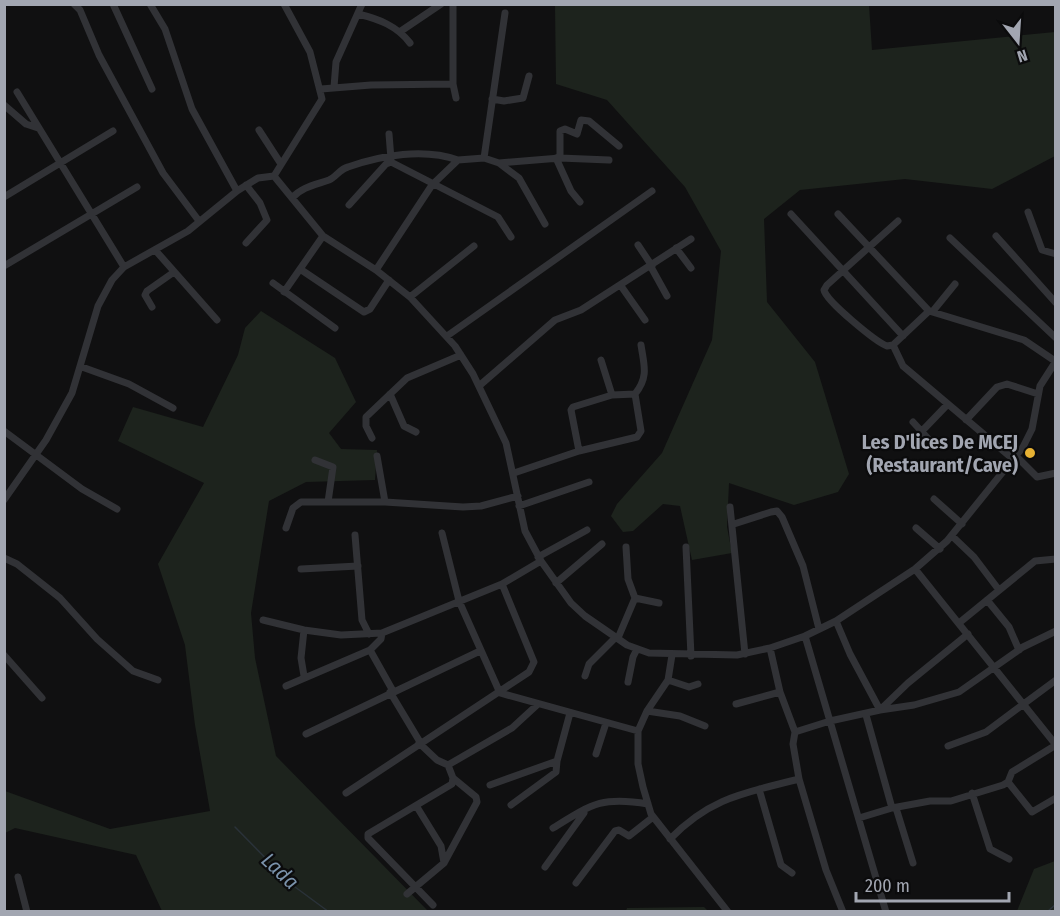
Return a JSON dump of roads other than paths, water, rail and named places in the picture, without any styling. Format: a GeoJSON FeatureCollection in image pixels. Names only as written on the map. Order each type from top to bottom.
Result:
{"type":"FeatureCollection","features":[{"type":"Feature","properties":{"kind":"street"},"geometry":{"type":"LineString","coordinates":[[74,4],[80,10],[99,55],[163,173],[199,221]]}},
{"type":"Feature","properties":{"kind":"street"},"geometry":{"type":"LineString","coordinates":[[113,4],[152,89]]}},
{"type":"Feature","properties":{"kind":"street"},"geometry":{"type":"LineString","coordinates":[[150,4],[165,29],[192,110],[237,191]]}},
{"type":"Feature","properties":{"kind":"street"},"geometry":{"type":"LineString","coordinates":[[274,176],[319,106],[321,89],[310,52],[284,4]]}},
{"type":"Feature","properties":{"kind":"street"},"geometry":{"type":"LineString","coordinates":[[334,87],[336,62],[362,4]]}},
{"type":"Feature","properties":{"kind":"street"},"geometry":{"type":"LineString","coordinates":[[401,31],[441,4]]}},
{"type":"Feature","properties":{"kind":"street"},"geometry":{"type":"LineString","coordinates":[[453,4],[453,84],[456,98]]}},
{"type":"Feature","properties":{"kind":"street"},"geometry":{"type":"LineString","coordinates":[[484,158],[505,13]]}},
{"type":"Feature","properties":{"kind":"street"},"geometry":{"type":"LineString","coordinates":[[358,14],[379,19],[401,31],[410,43]]}},
{"type":"Feature","properties":{"kind":"street"},"geometry":{"type":"LineString","coordinates":[[492,99],[504,101],[523,98],[529,75]]}},
{"type":"Feature","properties":{"kind":"street"},"geometry":{"type":"LineString","coordinates":[[321,89],[453,84]]}},
{"type":"Feature","properties":{"kind":"street"},"geometry":{"type":"LineString","coordinates":[[16,92],[124,267]]}},
{"type":"Feature","properties":{"kind":"street"},"geometry":{"type":"LineString","coordinates":[[4,105],[26,124],[38,128]]}},
{"type":"Feature","properties":{"kind":"street"},"geometry":{"type":"LineString","coordinates":[[580,202],[572,191],[558,158],[559,134],[565,129],[577,134],[581,120],[589,121],[619,146]]}},
{"type":"Feature","properties":{"kind":"street"},"geometry":{"type":"LineString","coordinates":[[260,130],[281,164]]}},
{"type":"Feature","properties":{"kind":"street"},"geometry":{"type":"LineString","coordinates":[[4,197],[113,131]]}},
{"type":"Feature","properties":{"kind":"street"},"geometry":{"type":"LineString","coordinates":[[349,205],[391,159],[389,134]]}},
{"type":"Feature","properties":{"kind":"street"},"geometry":{"type":"LineString","coordinates":[[292,198],[298,191],[333,178],[346,167],[417,154],[458,160],[484,158],[499,163],[524,182],[545,224]]}},
{"type":"Feature","properties":{"kind":"street"},"geometry":{"type":"LineString","coordinates":[[499,163],[558,158],[609,160]]}},
{"type":"Feature","properties":{"kind":"street"},"geometry":{"type":"LineString","coordinates":[[391,159],[432,184],[498,217],[511,237]]}},
{"type":"Feature","properties":{"kind":"street"},"geometry":{"type":"LineString","coordinates":[[376,270],[432,184],[458,160]]}},
{"type":"Feature","properties":{"kind":"street"},"geometry":{"type":"LineString","coordinates":[[4,500],[60,418],[82,367],[98,306],[105,291],[124,267],[156,251],[246,185],[267,175],[274,176],[323,236],[376,270],[410,297],[447,336],[461,355],[479,386],[506,443],[525,531],[539,559],[556,583],[585,616],[617,638],[649,653],[691,656],[745,654],[805,636],[836,621],[915,569],[940,549],[963,524],[1015,458],[1032,429],[1038,394],[1055,361],[1024,340],[931,311],[838,214]]}},
{"type":"Feature","properties":{"kind":"street"},"geometry":{"type":"LineString","coordinates":[[246,185],[260,203],[267,220],[246,243]]}},
{"type":"Feature","properties":{"kind":"street"},"geometry":{"type":"LineString","coordinates":[[4,266],[137,187]]}},
{"type":"Feature","properties":{"kind":"street"},"geometry":{"type":"LineString","coordinates":[[447,336],[652,191]]}},
{"type":"Feature","properties":{"kind":"street"},"geometry":{"type":"LineString","coordinates":[[1028,212],[1042,250],[1048,254],[1056,254]]}},
{"type":"Feature","properties":{"kind":"street"},"geometry":{"type":"LineString","coordinates":[[791,214],[845,270],[903,336]]}},
{"type":"Feature","properties":{"kind":"street"},"geometry":{"type":"LineString","coordinates":[[898,221],[827,285],[824,290],[825,295],[837,308],[882,345],[893,345],[931,311],[955,284]]}},
{"type":"Feature","properties":{"kind":"street"},"geometry":{"type":"LineString","coordinates":[[284,292],[323,236]]}},
{"type":"Feature","properties":{"kind":"street"},"geometry":{"type":"LineString","coordinates":[[996,236],[1056,303]]}},
{"type":"Feature","properties":{"kind":"street"},"geometry":{"type":"LineString","coordinates":[[950,238],[1056,338]]}},
{"type":"Feature","properties":{"kind":"street"},"geometry":{"type":"LineString","coordinates":[[479,386],[555,320],[580,310],[621,286],[691,239]]}},
{"type":"Feature","properties":{"kind":"street"},"geometry":{"type":"LineString","coordinates":[[638,245],[667,296]]}},
{"type":"Feature","properties":{"kind":"street"},"geometry":{"type":"LineString","coordinates":[[410,297],[474,246]]}},
{"type":"Feature","properties":{"kind":"street"},"geometry":{"type":"LineString","coordinates":[[676,248],[690,268]]}},
{"type":"Feature","properties":{"kind":"street"},"geometry":{"type":"LineString","coordinates":[[156,251],[217,320]]}},
{"type":"Feature","properties":{"kind":"street"},"geometry":{"type":"LineString","coordinates":[[300,269],[364,312],[370,309],[389,280]]}},
{"type":"Feature","properties":{"kind":"street"},"geometry":{"type":"LineString","coordinates":[[152,307],[145,295],[147,291],[174,272]]}},
{"type":"Feature","properties":{"kind":"street"},"geometry":{"type":"LineString","coordinates":[[273,283],[335,328]]}},
{"type":"Feature","properties":{"kind":"street"},"geometry":{"type":"LineString","coordinates":[[621,286],[645,320]]}},
{"type":"Feature","properties":{"kind":"street"},"geometry":{"type":"LineString","coordinates":[[579,451],[570,410],[576,405],[612,395],[635,394],[644,384],[646,375],[641,345]]}},
{"type":"Feature","properties":{"kind":"street"},"geometry":{"type":"LineString","coordinates":[[893,345],[903,366],[946,405],[1037,477],[1056,473]]}},
{"type":"Feature","properties":{"kind":"street"},"geometry":{"type":"LineString","coordinates":[[372,438],[366,426],[366,417],[407,378],[461,355]]}},
{"type":"Feature","properties":{"kind":"street"},"geometry":{"type":"LineString","coordinates":[[601,360],[612,395]]}},
{"type":"Feature","properties":{"kind":"street"},"geometry":{"type":"LineString","coordinates":[[82,367],[129,384],[173,408]]}},
{"type":"Feature","properties":{"kind":"street"},"geometry":{"type":"LineString","coordinates":[[966,420],[997,387],[1002,385],[1007,384],[1038,394]]}},
{"type":"Feature","properties":{"kind":"street"},"geometry":{"type":"LineString","coordinates":[[390,394],[404,426],[416,432]]}},
{"type":"Feature","properties":{"kind":"street"},"geometry":{"type":"LineString","coordinates":[[514,473],[579,451],[640,435],[635,394]]}},
{"type":"Feature","properties":{"kind":"street"},"geometry":{"type":"LineString","coordinates":[[922,431],[946,405]]}},
{"type":"Feature","properties":{"kind":"street"},"geometry":{"type":"LineString","coordinates":[[913,422],[934,445]]}},
{"type":"Feature","properties":{"kind":"street"},"geometry":{"type":"LineString","coordinates":[[4,431],[82,489],[117,509]]}},
{"type":"Feature","properties":{"kind":"street"},"geometry":{"type":"LineString","coordinates":[[377,456],[385,502]]}},
{"type":"Feature","properties":{"kind":"street"},"geometry":{"type":"LineString","coordinates":[[315,460],[333,467],[328,502]]}},
{"type":"Feature","properties":{"kind":"street"},"geometry":{"type":"LineString","coordinates":[[519,506],[589,482]]}},
{"type":"Feature","properties":{"kind":"street"},"geometry":{"type":"LineString","coordinates":[[286,528],[293,508],[301,502],[385,502],[432,506],[481,506],[518,496]]}},
{"type":"Feature","properties":{"kind":"street"},"geometry":{"type":"LineString","coordinates":[[934,499],[963,524]]}},
{"type":"Feature","properties":{"kind":"street"},"geometry":{"type":"LineString","coordinates":[[730,507],[734,524],[745,654]]}},
{"type":"Feature","properties":{"kind":"street"},"geometry":{"type":"LineString","coordinates":[[734,524],[771,512],[777,512],[782,517],[803,566],[819,629]]}},
{"type":"Feature","properties":{"kind":"street"},"geometry":{"type":"LineString","coordinates":[[916,528],[940,549]]}},
{"type":"Feature","properties":{"kind":"street"},"geometry":{"type":"LineString","coordinates":[[263,620],[304,630],[357,636],[382,633],[502,584],[587,530]]}},
{"type":"Feature","properties":{"kind":"street"},"geometry":{"type":"LineString","coordinates":[[442,533],[459,601],[500,693],[638,732]]}},
{"type":"Feature","properties":{"kind":"street"},"geometry":{"type":"LineString","coordinates":[[355,535],[362,620],[369,634]]}},
{"type":"Feature","properties":{"kind":"street"},"geometry":{"type":"LineString","coordinates":[[952,536],[974,557],[999,590]]}},
{"type":"Feature","properties":{"kind":"street"},"geometry":{"type":"LineString","coordinates":[[556,583],[602,544]]}},
{"type":"Feature","properties":{"kind":"street"},"geometry":{"type":"LineString","coordinates":[[585,676],[589,664],[617,638],[635,598],[628,579],[626,547]]}},
{"type":"Feature","properties":{"kind":"street"},"geometry":{"type":"LineString","coordinates":[[686,547],[691,656]]}},
{"type":"Feature","properties":{"kind":"street"},"geometry":{"type":"LineString","coordinates":[[4,558],[60,598],[97,639],[133,671],[158,680]]}},
{"type":"Feature","properties":{"kind":"street"},"geometry":{"type":"LineString","coordinates":[[959,623],[1035,561],[1056,559]]}},
{"type":"Feature","properties":{"kind":"street"},"geometry":{"type":"LineString","coordinates":[[301,568],[358,566]]}},
{"type":"Feature","properties":{"kind":"street"},"geometry":{"type":"LineString","coordinates":[[915,569],[1056,745],[1012,772],[1008,782]]}},
{"type":"Feature","properties":{"kind":"street"},"geometry":{"type":"LineString","coordinates":[[346,793],[529,672],[534,662],[502,584]]}},
{"type":"Feature","properties":{"kind":"street"},"geometry":{"type":"LineString","coordinates":[[635,598],[659,603]]}},
{"type":"Feature","properties":{"kind":"street"},"geometry":{"type":"LineString","coordinates":[[987,600],[1009,627],[1019,650]]}},
{"type":"Feature","properties":{"kind":"street"},"geometry":{"type":"LineString","coordinates":[[836,621],[850,654],[880,710]]}},
{"type":"Feature","properties":{"kind":"street"},"geometry":{"type":"LineString","coordinates":[[304,630],[301,658],[304,676]]}},
{"type":"Feature","properties":{"kind":"street"},"geometry":{"type":"LineString","coordinates":[[795,732],[830,721],[914,705],[959,692],[1019,650],[1056,631]]}},
{"type":"Feature","properties":{"kind":"street"},"geometry":{"type":"LineString","coordinates":[[286,686],[304,676],[370,650],[381,639],[382,633]]}},
{"type":"Feature","properties":{"kind":"street"},"geometry":{"type":"LineString","coordinates":[[880,710],[908,682],[968,634]]}},
{"type":"Feature","properties":{"kind":"street"},"geometry":{"type":"LineString","coordinates":[[805,636],[886,912]]}},
{"type":"Feature","properties":{"kind":"street"},"geometry":{"type":"LineString","coordinates":[[770,648],[780,692],[795,732],[793,744],[800,780],[826,870],[843,912]]}},
{"type":"Feature","properties":{"kind":"street"},"geometry":{"type":"LineString","coordinates":[[628,682],[633,657],[638,649]]}},
{"type":"Feature","properties":{"kind":"street"},"geometry":{"type":"LineString","coordinates":[[370,650],[419,743],[437,760],[448,765],[453,778],[476,797],[477,802],[444,863],[407,894]]}},
{"type":"Feature","properties":{"kind":"street"},"geometry":{"type":"LineString","coordinates":[[306,734],[480,651]]}},
{"type":"Feature","properties":{"kind":"street"},"geometry":{"type":"LineString","coordinates":[[4,655],[42,698]]}},
{"type":"Feature","properties":{"kind":"street"},"geometry":{"type":"LineString","coordinates":[[672,655],[668,680],[647,711],[638,732],[638,764],[653,817],[728,912]]}},
{"type":"Feature","properties":{"kind":"street"},"geometry":{"type":"LineString","coordinates":[[668,680],[689,687],[698,684]]}},
{"type":"Feature","properties":{"kind":"street"},"geometry":{"type":"LineString","coordinates":[[948,746],[987,732],[1056,680]]}},
{"type":"Feature","properties":{"kind":"street"},"geometry":{"type":"LineString","coordinates":[[736,704],[780,692]]}},
{"type":"Feature","properties":{"kind":"street"},"geometry":{"type":"LineString","coordinates":[[448,765],[512,728],[537,705]]}},
{"type":"Feature","properties":{"kind":"street"},"geometry":{"type":"LineString","coordinates":[[647,711],[680,716],[705,726]]}},
{"type":"Feature","properties":{"kind":"street"},"geometry":{"type":"LineString","coordinates":[[512,806],[556,772],[570,713]]}},
{"type":"Feature","properties":{"kind":"street"},"geometry":{"type":"LineString","coordinates":[[866,715],[913,863]]}},
{"type":"Feature","properties":{"kind":"street"},"geometry":{"type":"LineString","coordinates":[[596,754],[606,723]]}},
{"type":"Feature","properties":{"kind":"street"},"geometry":{"type":"LineString","coordinates":[[490,785],[557,761]]}},
{"type":"Feature","properties":{"kind":"street"},"geometry":{"type":"LineString","coordinates":[[433,905],[368,838],[368,834],[417,807],[452,784],[453,778]]}},
{"type":"Feature","properties":{"kind":"street"},"geometry":{"type":"LineString","coordinates":[[670,839],[701,811],[739,794],[800,780]]}},
{"type":"Feature","properties":{"kind":"street"},"geometry":{"type":"LineString","coordinates":[[859,818],[930,801],[946,802],[1008,782]]}},
{"type":"Feature","properties":{"kind":"street"},"geometry":{"type":"LineString","coordinates":[[1008,782],[1032,812],[1056,798]]}},
{"type":"Feature","properties":{"kind":"street"},"geometry":{"type":"LineString","coordinates":[[759,789],[781,865],[792,873]]}},
{"type":"Feature","properties":{"kind":"street"},"geometry":{"type":"LineString","coordinates":[[972,793],[990,849],[1009,859]]}},
{"type":"Feature","properties":{"kind":"street"},"geometry":{"type":"LineString","coordinates":[[554,828],[598,802],[648,804]]}},
{"type":"Feature","properties":{"kind":"street"},"geometry":{"type":"LineString","coordinates":[[417,807],[441,846],[444,863]]}},
{"type":"Feature","properties":{"kind":"street"},"geometry":{"type":"LineString","coordinates":[[544,867],[587,809]]}},
{"type":"Feature","properties":{"kind":"street"},"geometry":{"type":"LineString","coordinates":[[576,883],[615,831],[619,830],[629,836],[653,817]]}},
{"type":"Feature","properties":{"kind":"street"},"geometry":{"type":"LineString","coordinates":[[18,877],[27,912]]}},
{"type":"Feature","properties":{"kind":"waterway","name":"Lada"},"geometry":{"type":"LineString","coordinates":[[235,827],[291,884],[329,912]]}},
{"type":"Feature","properties":{"kind":"waterway","name":"Lada"},"geometry":{"type":"LineString","coordinates":[[1047,912],[1056,904]]}},
{"type":"Feature","properties":{"kind":"place","name":"Les D'lices De MCEJ (Restaurant/Cave)"},"geometry":{"type":"Point","coordinates":[1030,453]}}]}
